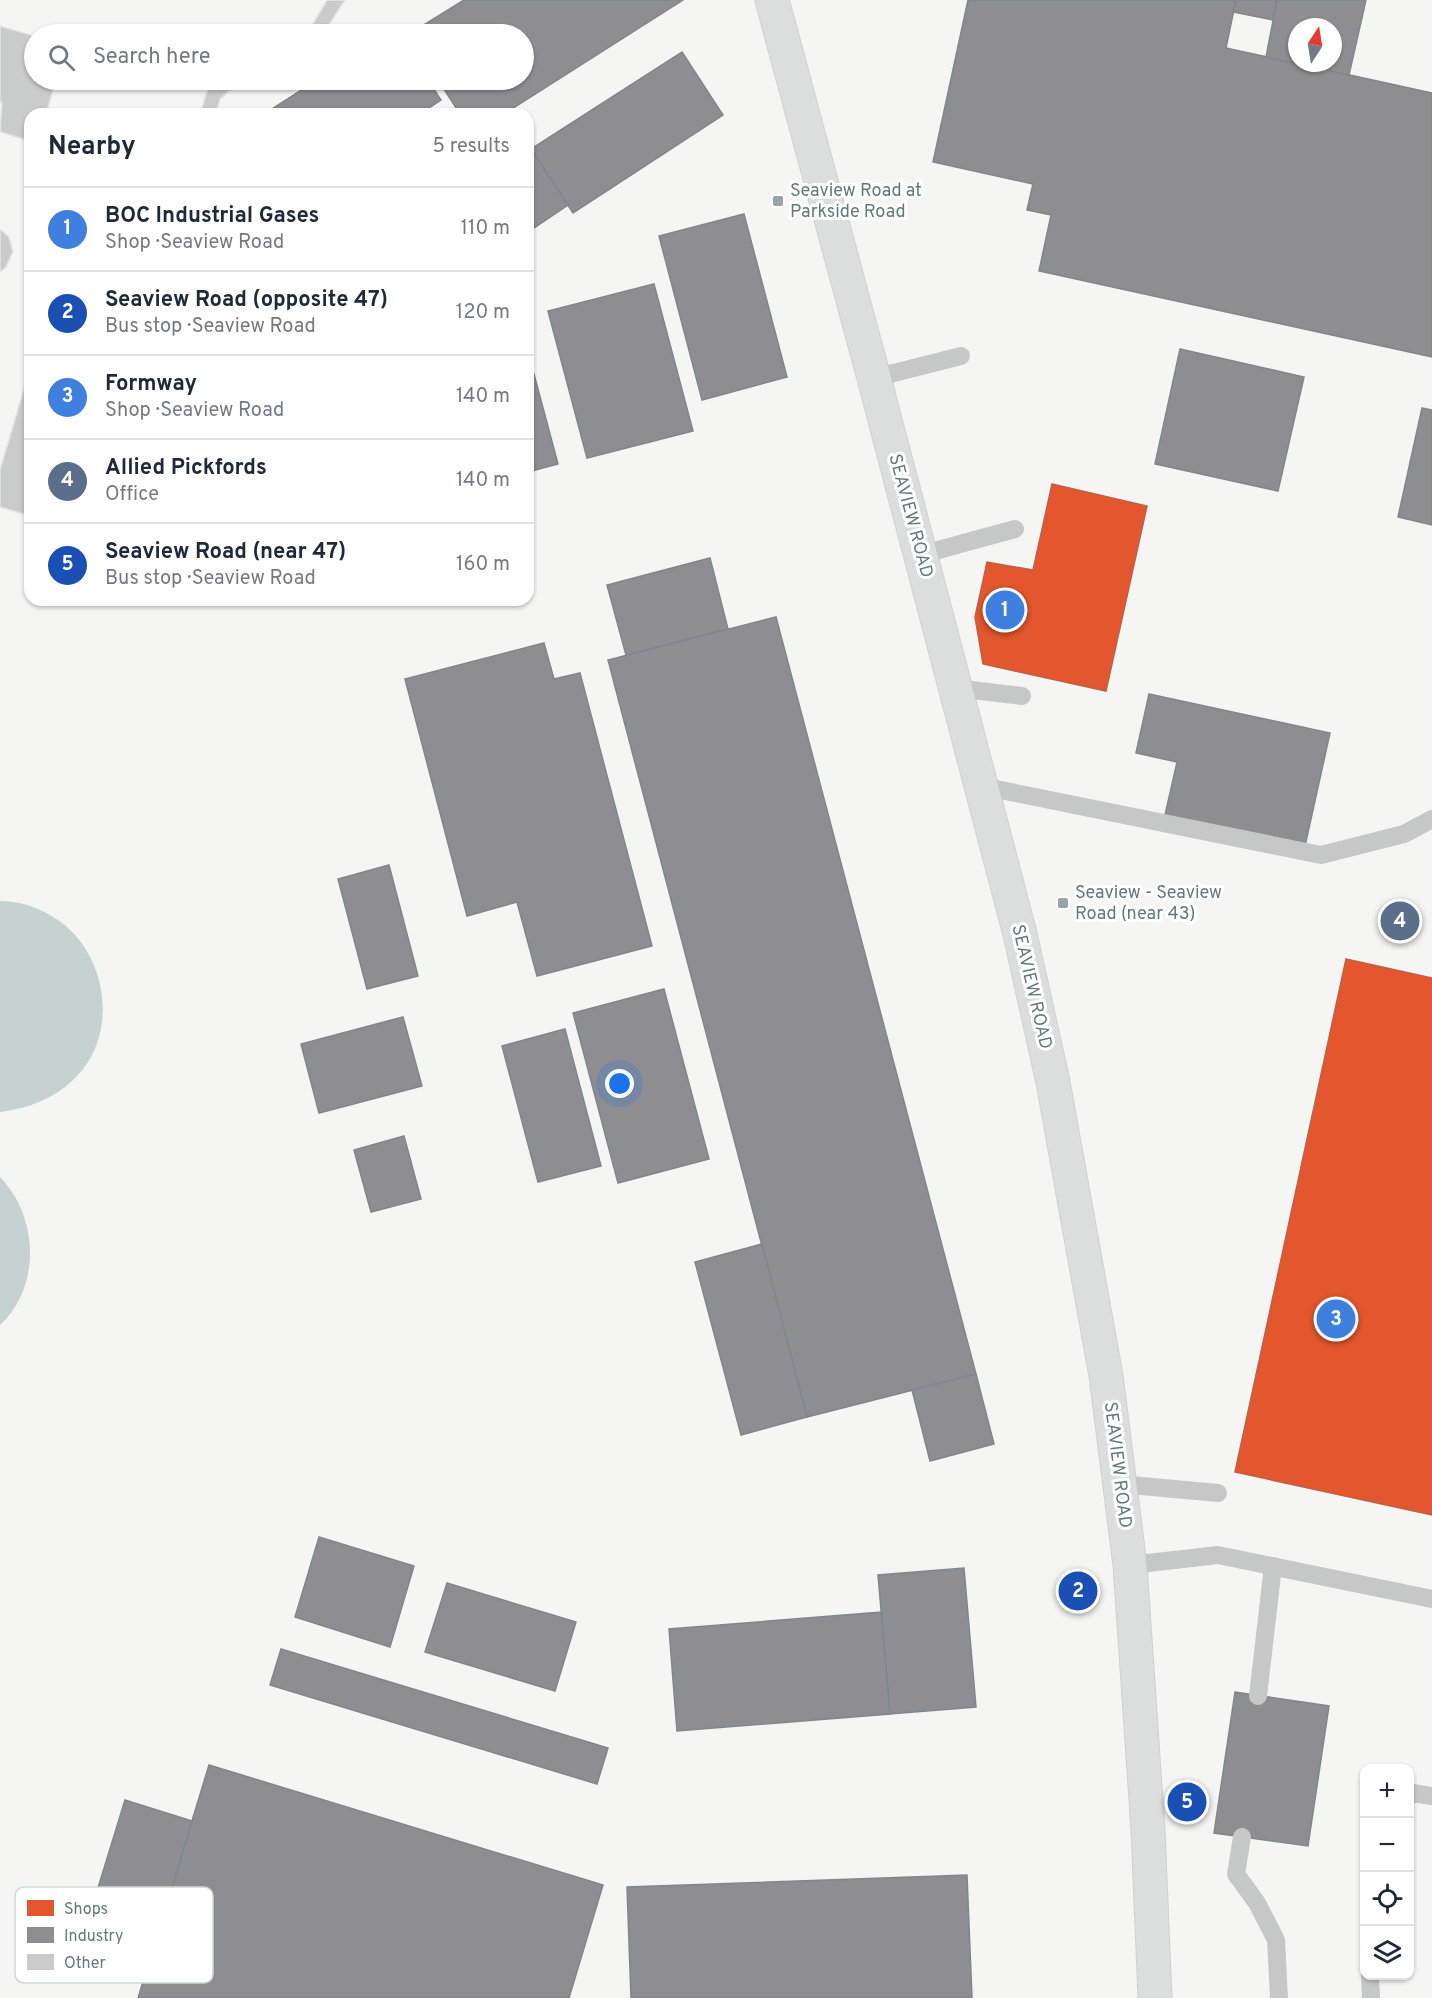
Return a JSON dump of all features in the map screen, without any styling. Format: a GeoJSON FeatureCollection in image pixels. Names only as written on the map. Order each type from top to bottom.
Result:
{"type":"FeatureCollection","features":[{"type":"Feature","properties":{"kind":"main road","name":"SEAVIEW ROAD"},"geometry":{"type":"LineString","coordinates":[[772,0],[1020,934],[1053,1082],[1106,1376],[1130,1565],[1148,1830],[1155,1998]]}},
{"type":"Feature","properties":{"kind":"lane"},"geometry":{"type":"LineString","coordinates":[[874,378],[961,356]]}},
{"type":"Feature","properties":{"kind":"lane"},"geometry":{"type":"LineString","coordinates":[[920,555],[1015,529]]}},
{"type":"Feature","properties":{"kind":"lane"},"geometry":{"type":"LineString","coordinates":[[955,687],[1022,696]]}},
{"type":"Feature","properties":{"kind":"lane"},"geometry":{"type":"LineString","coordinates":[[981,786],[1321,855],[1404,834],[1432,819]]}},
{"type":"Feature","properties":{"kind":"lane"},"geometry":{"type":"LineString","coordinates":[[1120,1484],[1218,1493]]}},
{"type":"Feature","properties":{"kind":"lane"},"geometry":{"type":"LineString","coordinates":[[1130,1565],[1218,1555],[1432,1599]]}},
{"type":"Feature","properties":{"kind":"lane"},"geometry":{"type":"LineString","coordinates":[[1258,1696],[1273,1566]]}},
{"type":"Feature","properties":{"kind":"lane"},"geometry":{"type":"LineString","coordinates":[[1414,1793],[1432,1796]]}},
{"type":"Feature","properties":{"kind":"lane"},"geometry":{"type":"LineString","coordinates":[[1242,1837],[1236,1874],[1257,1904],[1276,1940],[1279,1998]]}},
{"type":"Feature","properties":{"kind":"lane"},"geometry":{"type":"LineString","coordinates":[[1370,1980],[1371,1998]]}},
{"type":"Feature","properties":{"kind":"shaded area"},"geometry":{"type":"Polygon","coordinates":[[[0,901],[36,908],[52,916],[67,927],[81,942],[99,979],[102,1020],[98,1040],[90,1059],[69,1084],[42,1101],[0,1112],[0,901]]]}},
{"type":"Feature","properties":{"kind":"shaded area"},"geometry":{"type":"Polygon","coordinates":[[[0,1177],[13,1193],[22,1211],[28,1231],[30,1251],[23,1291],[14,1309],[0,1325],[0,1177]]]}},
{"type":"Feature","properties":{"kind":"building: Shops"},"geometry":{"type":"Polygon","coordinates":[[[1052,484],[1147,506],[1106,691],[983,664],[975,617],[987,562],[1033,570],[1052,484]]]}},
{"type":"Feature","properties":{"kind":"building: Shops"},"geometry":{"type":"Polygon","coordinates":[[[1346,959],[1432,978],[1432,1515],[1235,1472],[1346,959]]]}},
{"type":"Feature","properties":{"kind":"building: Industry"},"geometry":{"type":"Polygon","coordinates":[[[464,0],[683,0],[513,108],[456,108],[444,90],[534,90],[534,24],[425,24],[464,0]]]}},
{"type":"Feature","properties":{"kind":"building: Industry"},"geometry":{"type":"Polygon","coordinates":[[[968,0],[1236,0],[1226,48],[1288,62],[1288,72],[1336,72],[1432,93],[1432,357],[1039,271],[1051,215],[1027,210],[1033,184],[933,162],[968,0]]]}},
{"type":"Feature","properties":{"kind":"building: Industry"},"geometry":{"type":"Polygon","coordinates":[[[1236,0],[1277,0],[1273,20],[1233,12],[1236,0]]]}},
{"type":"Feature","properties":{"kind":"building: Industry"},"geometry":{"type":"Polygon","coordinates":[[[1277,0],[1366,0],[1349,75],[1335,72],[1342,72],[1342,18],[1288,18],[1288,62],[1266,57],[1277,0]]]}},
{"type":"Feature","properties":{"kind":"building: Industry"},"geometry":{"type":"Polygon","coordinates":[[[682,52],[723,115],[573,213],[534,154],[534,147],[682,52]]]}},
{"type":"Feature","properties":{"kind":"building: Industry"},"geometry":{"type":"Polygon","coordinates":[[[301,90],[434,90],[441,100],[429,108],[273,108],[301,90]]]}},
{"type":"Feature","properties":{"kind":"building: Industry"},"geometry":{"type":"Polygon","coordinates":[[[534,154],[568,205],[534,228],[534,154]]]}},
{"type":"Feature","properties":{"kind":"building: Industry"},"geometry":{"type":"Polygon","coordinates":[[[744,214],[787,377],[702,400],[659,236],[744,214]]]}},
{"type":"Feature","properties":{"kind":"building: Industry"},"geometry":{"type":"Polygon","coordinates":[[[654,284],[693,431],[587,458],[548,311],[654,284]]]}},
{"type":"Feature","properties":{"kind":"building: Industry"},"geometry":{"type":"Polygon","coordinates":[[[1180,349],[1304,377],[1278,491],[1155,464],[1180,349]]]}},
{"type":"Feature","properties":{"kind":"building: Industry"},"geometry":{"type":"Polygon","coordinates":[[[534,374],[558,464],[534,470],[534,374]]]}},
{"type":"Feature","properties":{"kind":"building: Industry"},"geometry":{"type":"Polygon","coordinates":[[[1422,408],[1432,410],[1432,525],[1398,517],[1422,408]]]}},
{"type":"Feature","properties":{"kind":"building: Industry"},"geometry":{"type":"Polygon","coordinates":[[[710,558],[728,629],[626,655],[607,585],[710,558]]]}},
{"type":"Feature","properties":{"kind":"building: Industry"},"geometry":{"type":"Polygon","coordinates":[[[776,617],[976,1374],[807,1417],[608,660],[776,617]]]}},
{"type":"Feature","properties":{"kind":"building: Industry"},"geometry":{"type":"Polygon","coordinates":[[[544,643],[554,679],[580,673],[652,946],[537,976],[517,902],[467,916],[405,679],[544,643]]]}},
{"type":"Feature","properties":{"kind":"building: Industry"},"geometry":{"type":"Polygon","coordinates":[[[1149,694],[1330,733],[1305,846],[1165,815],[1177,762],[1136,753],[1149,694]]]}},
{"type":"Feature","properties":{"kind":"building: Industry"},"geometry":{"type":"Polygon","coordinates":[[[389,865],[418,976],[367,989],[338,879],[389,865]]]}},
{"type":"Feature","properties":{"kind":"building: Industry"},"geometry":{"type":"Polygon","coordinates":[[[664,989],[709,1159],[618,1183],[573,1013],[664,989]]]}},
{"type":"Feature","properties":{"kind":"building: Industry"},"geometry":{"type":"Polygon","coordinates":[[[403,1017],[422,1086],[319,1113],[301,1044],[403,1017]]]}},
{"type":"Feature","properties":{"kind":"building: Industry"},"geometry":{"type":"Polygon","coordinates":[[[565,1029],[601,1166],[538,1182],[502,1046],[565,1029]]]}},
{"type":"Feature","properties":{"kind":"building: Industry"},"geometry":{"type":"Polygon","coordinates":[[[404,1136],[421,1199],[371,1212],[354,1150],[404,1136]]]}},
{"type":"Feature","properties":{"kind":"building: Industry"},"geometry":{"type":"Polygon","coordinates":[[[762,1244],[807,1417],[741,1435],[695,1262],[762,1244]]]}},
{"type":"Feature","properties":{"kind":"building: Industry"},"geometry":{"type":"Polygon","coordinates":[[[976,1374],[994,1444],[930,1461],[912,1390],[976,1374]]]}},
{"type":"Feature","properties":{"kind":"building: Industry"},"geometry":{"type":"Polygon","coordinates":[[[319,1537],[414,1566],[390,1647],[295,1617],[319,1537]]]}},
{"type":"Feature","properties":{"kind":"building: Industry"},"geometry":{"type":"Polygon","coordinates":[[[964,1568],[976,1707],[890,1714],[878,1575],[964,1568]]]}},
{"type":"Feature","properties":{"kind":"building: Industry"},"geometry":{"type":"Polygon","coordinates":[[[447,1583],[576,1622],[555,1691],[425,1652],[447,1583]]]}},
{"type":"Feature","properties":{"kind":"building: Industry"},"geometry":{"type":"Polygon","coordinates":[[[881,1612],[890,1714],[677,1731],[669,1629],[881,1612]]]}},
{"type":"Feature","properties":{"kind":"building: Industry"},"geometry":{"type":"Polygon","coordinates":[[[281,1649],[608,1748],[597,1784],[270,1685],[281,1649]]]}},
{"type":"Feature","properties":{"kind":"building: Industry"},"geometry":{"type":"Polygon","coordinates":[[[1235,1692],[1329,1706],[1308,1846],[1214,1833],[1235,1692]]]}},
{"type":"Feature","properties":{"kind":"building: Industry"},"geometry":{"type":"Polygon","coordinates":[[[209,1765],[603,1885],[569,1998],[138,1998],[143,1983],[213,1983],[213,1887],[172,1887],[209,1765]]]}},
{"type":"Feature","properties":{"kind":"building: Industry"},"geometry":{"type":"Polygon","coordinates":[[[125,1800],[192,1821],[172,1887],[98,1887],[125,1800]]]}},
{"type":"Feature","properties":{"kind":"building: Industry"},"geometry":{"type":"Polygon","coordinates":[[[967,1875],[972,1998],[631,1998],[627,1887],[967,1875]]]}},
{"type":"Feature","properties":{"kind":"building: Other"},"geometry":{"type":"Polygon","coordinates":[[[327,0],[345,0],[329,24],[313,24],[327,0]]]}},
{"type":"Feature","properties":{"kind":"building: Other"},"geometry":{"type":"Polygon","coordinates":[[[0,26],[24,33],[24,90],[53,90],[48,108],[24,108],[24,139],[0,132],[2,102],[0,102],[0,26]]]}},
{"type":"Feature","properties":{"kind":"building: Other"},"geometry":{"type":"Polygon","coordinates":[[[231,90],[220,99],[218,108],[202,108],[207,91],[231,90]]]}},
{"type":"Feature","properties":{"kind":"building: Other"},"geometry":{"type":"Polygon","coordinates":[[[0,229],[9,237],[13,252],[6,267],[0,272],[0,229]]]}},
{"type":"Feature","properties":{"kind":"building: Other"},"geometry":{"type":"Polygon","coordinates":[[[24,388],[24,514],[0,507],[0,470],[24,388]]]}},
{"type":"Feature","properties":{"kind":"place","name":"Seaview Road at Parkside Road"},"geometry":{"type":"Point","coordinates":[778,201]}},
{"type":"Feature","properties":{"kind":"place","name":"BOC Industrial Gases"},"geometry":{"type":"Point","coordinates":[1005,610]}},
{"type":"Feature","properties":{"kind":"place","name":"Seaview - Seaview Road (near 43)"},"geometry":{"type":"Point","coordinates":[1063,903]}},
{"type":"Feature","properties":{"kind":"place","name":"Allied Pickfords"},"geometry":{"type":"Point","coordinates":[1400,921]}},
{"type":"Feature","properties":{"kind":"place","name":"Formway"},"geometry":{"type":"Point","coordinates":[1336,1319]}},
{"type":"Feature","properties":{"kind":"place","name":"Seaview Road (opposite 47)"},"geometry":{"type":"Point","coordinates":[1078,1591]}},
{"type":"Feature","properties":{"kind":"place","name":"Seaview Road (near 47)"},"geometry":{"type":"Point","coordinates":[1187,1802]}}]}
